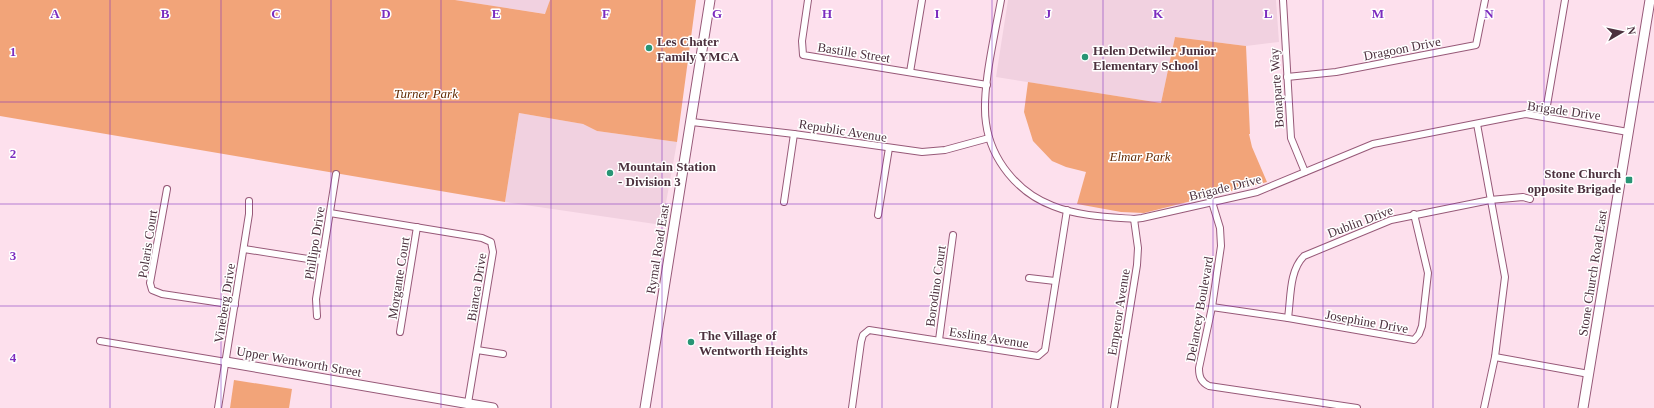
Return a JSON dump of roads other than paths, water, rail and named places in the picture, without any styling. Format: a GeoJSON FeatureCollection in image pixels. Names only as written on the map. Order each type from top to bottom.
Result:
{"type":"FeatureCollection","features":[{"type":"Feature","properties":{"kind":"main road","name":"Rymal Road East"},"geometry":{"type":"LineString","coordinates":[[645,408],[692,122],[710,0]]}},
{"type":"Feature","properties":{"kind":"main road","name":"Stone Church Road East"},"geometry":{"type":"LineString","coordinates":[[1585,408],[1589,374],[1650,0]]}},
{"type":"Feature","properties":{"kind":"main road","name":"Upper Wentworth Street"},"geometry":{"type":"LineString","coordinates":[[226,362],[493,408]]}},
{"type":"Feature","properties":{"kind":"street","name":"Bastille Street"},"geometry":{"type":"LineString","coordinates":[[808,0],[802,41],[803,55],[987,85]]}},
{"type":"Feature","properties":{"kind":"street"},"geometry":{"type":"LineString","coordinates":[[910,72],[922,0]]}},
{"type":"Feature","properties":{"kind":"street","name":"Brigade Drive"},"geometry":{"type":"LineString","coordinates":[[1001,0],[987,85],[986,123],[989,138],[1000,161],[1019,185],[1040,200],[1066,210],[1134,219],[1257,192],[1372,144],[1526,114],[1628,132]]}},
{"type":"Feature","properties":{"kind":"street","name":"Bonaparte Way"},"geometry":{"type":"LineString","coordinates":[[1283,0],[1291,138],[1305,172]]}},
{"type":"Feature","properties":{"kind":"street","name":"Dragoon Drive"},"geometry":{"type":"LineString","coordinates":[[1287,76],[1336,72],[1476,45],[1486,0]]}},
{"type":"Feature","properties":{"kind":"street"},"geometry":{"type":"LineString","coordinates":[[1545,117],[1565,0]]}},
{"type":"Feature","properties":{"kind":"street","name":"Republic Avenue"},"geometry":{"type":"LineString","coordinates":[[692,122],[794,134],[911,152],[933,152],[989,138]]}},
{"type":"Feature","properties":{"kind":"street"},"geometry":{"type":"LineString","coordinates":[[1477,124],[1505,277],[1495,357],[1484,408]]}},
{"type":"Feature","properties":{"kind":"street"},"geometry":{"type":"LineString","coordinates":[[784,202],[794,134]]}},
{"type":"Feature","properties":{"kind":"street"},"geometry":{"type":"LineString","coordinates":[[878,215],[889,148]]}},
{"type":"Feature","properties":{"kind":"street","name":"Phillipo Drive"},"geometry":{"type":"LineString","coordinates":[[317,316],[316,300],[321,262],[336,174]]}},
{"type":"Feature","properties":{"kind":"street","name":"Polaris Court"},"geometry":{"type":"LineString","coordinates":[[167,189],[150,283],[152,290],[162,294],[235,305]]}},
{"type":"Feature","properties":{"kind":"street","name":"Dublin Drive"},"geometry":{"type":"LineString","coordinates":[[1288,318],[1294,273],[1297,263],[1304,256],[1377,225],[1414,214],[1490,200],[1523,197],[1530,199]]}},
{"type":"Feature","properties":{"kind":"street","name":"Vineberg Drive"},"geometry":{"type":"LineString","coordinates":[[218,408],[244,249],[249,214],[249,201]]}},
{"type":"Feature","properties":{"kind":"street","name":"Delancey Boulevard"},"geometry":{"type":"LineString","coordinates":[[1212,202],[1220,228],[1221,246],[1212,307],[1199,368],[1199,374],[1202,382],[1209,386],[1357,408]]}},
{"type":"Feature","properties":{"kind":"street","name":"Essling Avenue"},"geometry":{"type":"LineString","coordinates":[[852,408],[861,342],[863,334],[869,330],[1038,356],[1045,350],[1066,210]]}},
{"type":"Feature","properties":{"kind":"street","name":"Bianca Drive"},"geometry":{"type":"LineString","coordinates":[[330,213],[482,238],[489,240],[492,244],[468,403]]}},
{"type":"Feature","properties":{"kind":"street","name":"Josephine Drive"},"geometry":{"type":"LineString","coordinates":[[1212,307],[1288,318],[1414,340],[1419,334],[1422,326],[1428,273],[1414,214]]}},
{"type":"Feature","properties":{"kind":"street","name":"Emperor Avenue"},"geometry":{"type":"LineString","coordinates":[[1114,408],[1137,265],[1138,248],[1134,219]]}},
{"type":"Feature","properties":{"kind":"street","name":"Morgante Court"},"geometry":{"type":"LineString","coordinates":[[400,332],[417,227]]}},
{"type":"Feature","properties":{"kind":"street","name":"Borodino Court"},"geometry":{"type":"LineString","coordinates":[[939,340],[953,234]]}},
{"type":"Feature","properties":{"kind":"street"},"geometry":{"type":"LineString","coordinates":[[244,249],[321,262]]}},
{"type":"Feature","properties":{"kind":"street"},"geometry":{"type":"LineString","coordinates":[[1029,278],[1055,281]]}},
{"type":"Feature","properties":{"kind":"street","name":"Upper Wentworth Street"},"geometry":{"type":"LineString","coordinates":[[100,341],[226,362]]}},
{"type":"Feature","properties":{"kind":"street"},"geometry":{"type":"LineString","coordinates":[[477,350],[503,354]]}},
{"type":"Feature","properties":{"kind":"street"},"geometry":{"type":"LineString","coordinates":[[1495,357],[1589,374]]}},
{"type":"Feature","properties":{"kind":"place","name":"Les Chater Family YMCA"},"geometry":{"type":"Point","coordinates":[649,48]}},
{"type":"Feature","properties":{"kind":"place","name":"Helen Detwiler Junior Elementary School"},"geometry":{"type":"Point","coordinates":[1085,57]}},
{"type":"Feature","properties":{"kind":"place","name":"Mountain Station - Division 3"},"geometry":{"type":"Point","coordinates":[610,173]}},
{"type":"Feature","properties":{"kind":"place","name":"Stone Church opposite Brigade"},"geometry":{"type":"Point","coordinates":[1629,180]}},
{"type":"Feature","properties":{"kind":"place","name":"The Village of Wentworth Heights"},"geometry":{"type":"Point","coordinates":[691,342]}},
{"type":"Feature","properties":{"kind":"park label","name":"Turner Park"},"geometry":{"type":"Point","coordinates":[426,93]}},
{"type":"Feature","properties":{"kind":"park label","name":"Elmar Park"},"geometry":{"type":"Point","coordinates":[1140,156]}}]}
